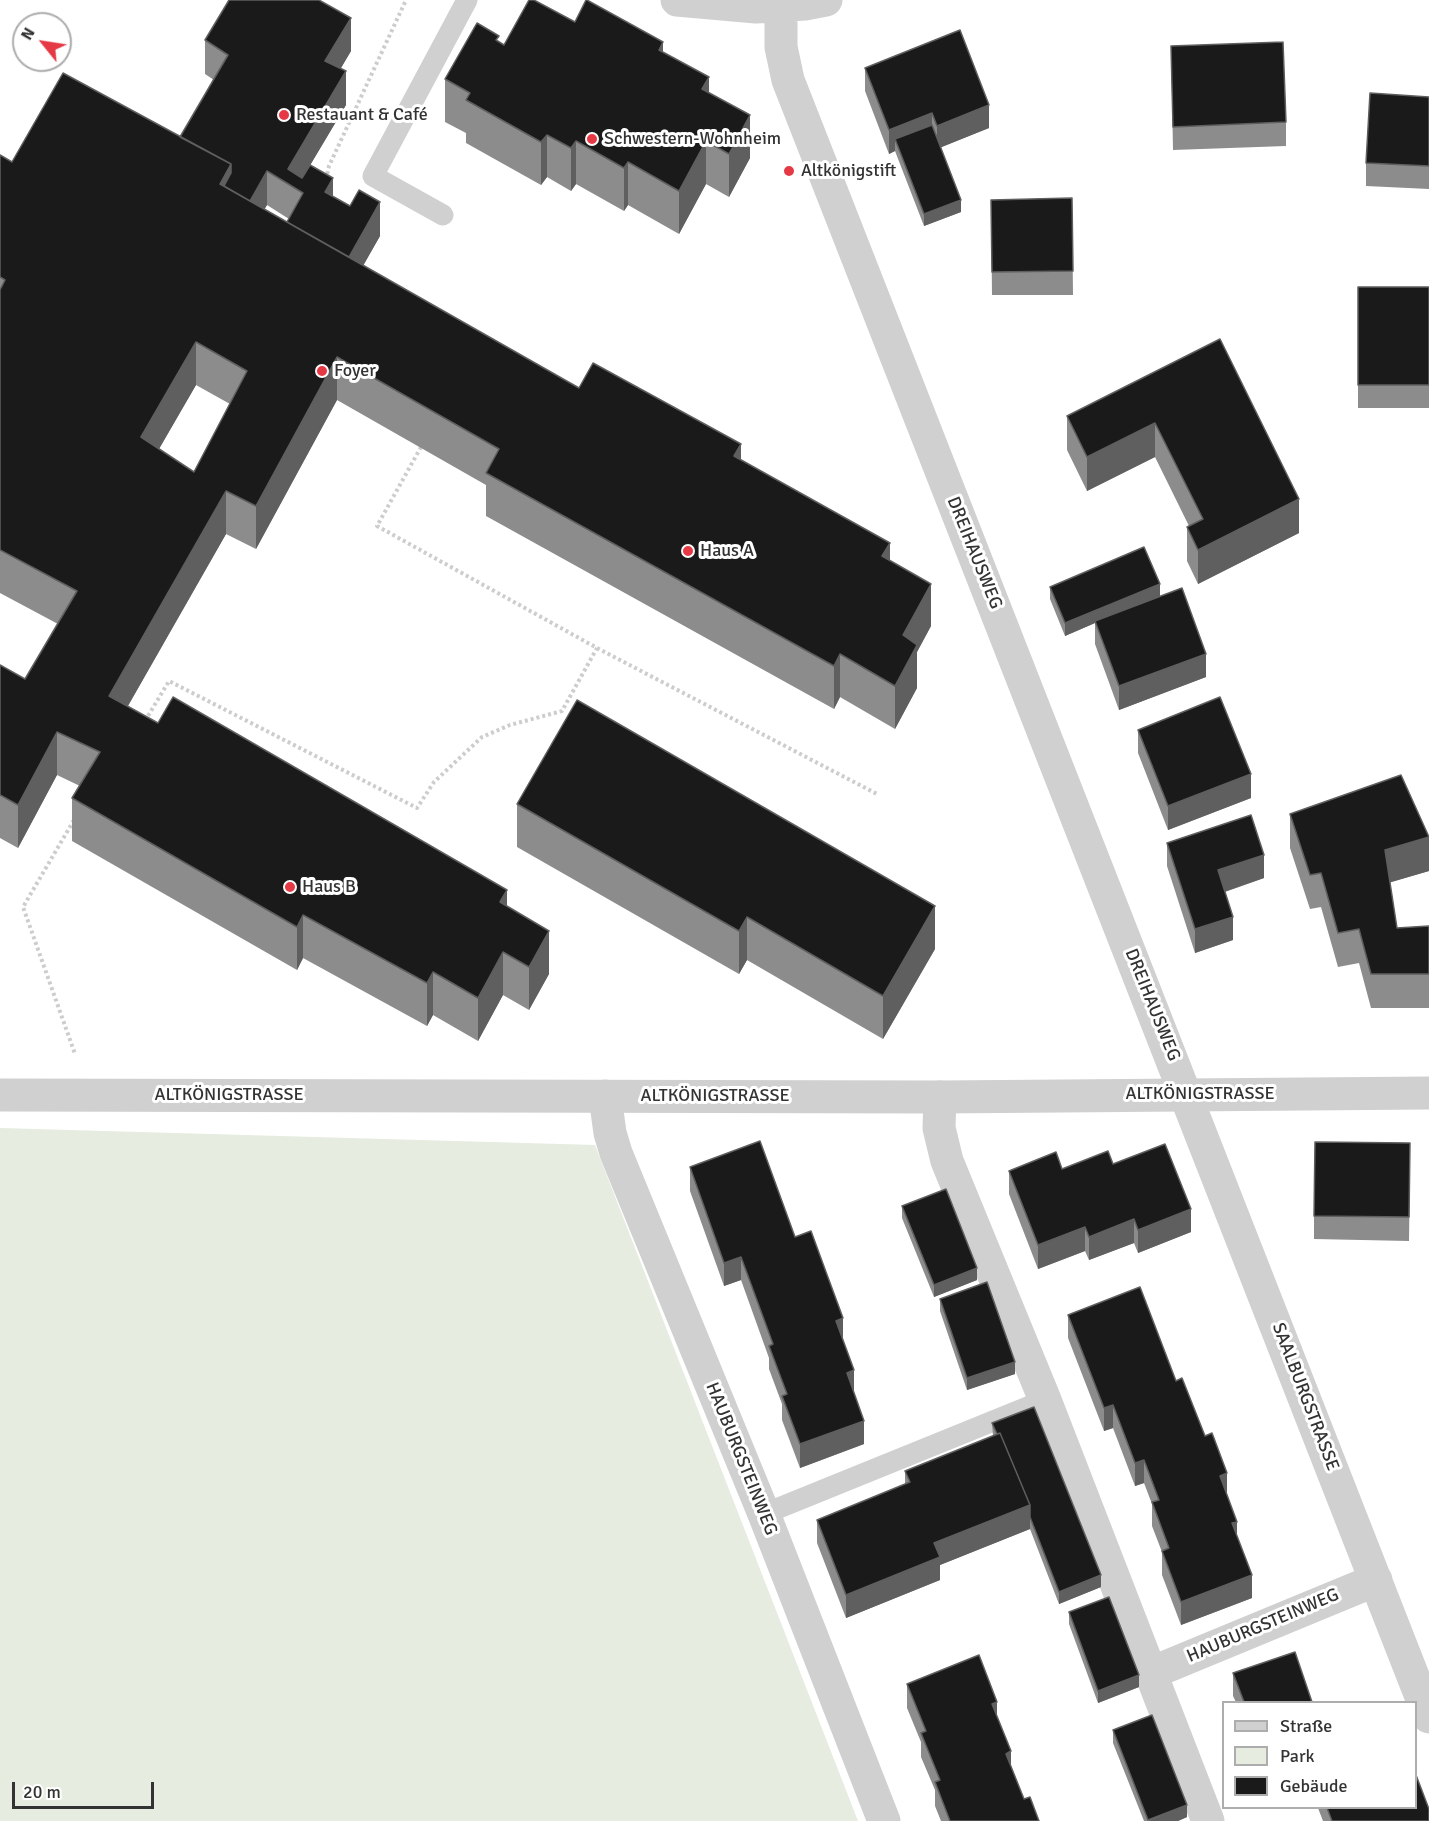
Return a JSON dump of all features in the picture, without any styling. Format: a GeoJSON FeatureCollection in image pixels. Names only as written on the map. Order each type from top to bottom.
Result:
{"type":"FeatureCollection","features":[{"type":"Feature","properties":{"kind":"street"},"geometry":{"type":"LineString","coordinates":[[677,0],[735,6],[781,6],[826,0]]}},
{"type":"Feature","properties":{"kind":"street","name":"DREIHAUSWEG"},"geometry":{"type":"LineString","coordinates":[[781,6],[781,47],[788,80],[1187,1094]]}},
{"type":"Feature","properties":{"kind":"street","name":"ALTKÖNIGSTRASSE"},"geometry":{"type":"LineString","coordinates":[[0,1095],[940,1096],[1429,1093]]}},
{"type":"Feature","properties":{"kind":"street","name":"SAALBURGSTRASSE"},"geometry":{"type":"LineString","coordinates":[[1187,1094],[1426,1704]]}},
{"type":"Feature","properties":{"kind":"street","name":"HAUBURGSTEINWEG"},"geometry":{"type":"LineString","coordinates":[[605,1096],[610,1133],[616,1153],[764,1514],[884,1821]]}},
{"type":"Feature","properties":{"kind":"street"},"geometry":{"type":"LineString","coordinates":[[940,1096],[939,1128],[947,1161],[1045,1400],[1208,1821]]}},
{"type":"Feature","properties":{"kind":"street","name":"HAUBURGSTEINWEG"},"geometry":{"type":"LineString","coordinates":[[1151,1673],[1376,1580]]}},
{"type":"Feature","properties":{"kind":"lane"},"geometry":{"type":"LineString","coordinates":[[363,195],[467,0]]}},
{"type":"Feature","properties":{"kind":"lane"},"geometry":{"type":"LineString","coordinates":[[373,176],[443,215]]}},
{"type":"Feature","properties":{"kind":"lane"},"geometry":{"type":"LineString","coordinates":[[764,1514],[1045,1400]]}},
{"type":"Feature","properties":{"kind":"path"},"geometry":{"type":"LineString","coordinates":[[325,186],[329,166],[406,0]]}},
{"type":"Feature","properties":{"kind":"path"},"geometry":{"type":"LineString","coordinates":[[421,447],[377,526],[597,648],[877,794]]}},
{"type":"Feature","properties":{"kind":"path"},"geometry":{"type":"LineString","coordinates":[[140,730],[169,681],[417,808],[434,782],[482,737],[510,725],[562,711],[597,648]]}},
{"type":"Feature","properties":{"kind":"path"},"geometry":{"type":"LineString","coordinates":[[79,810],[23,907],[90,1095]]}},
{"type":"Feature","properties":{"kind":"green space"},"geometry":{"type":"Polygon","coordinates":[[[0,1128],[595,1145],[858,1821],[0,1821],[0,1128]]]}},
{"type":"Feature","properties":{"kind":"building"},"geometry":{"type":"Polygon","coordinates":[[[229,0],[319,0],[351,18],[325,61],[346,71],[288,169],[302,178],[310,165],[333,178],[325,192],[350,206],[359,190],[380,202],[349,257],[287,222],[303,193],[267,171],[250,201],[224,186],[231,173],[231,164],[180,137],[228,55],[205,40],[229,0]]]}},
{"type":"Feature","properties":{"kind":"building","name":"Schwestern-Wohnheim"},"geometry":{"type":"Polygon","coordinates":[[[529,0],[534,0],[575,22],[587,0],[663,42],[659,50],[709,77],[702,89],[750,115],[729,154],[706,141],[679,191],[628,162],[624,168],[576,141],[571,148],[547,135],[541,142],[466,100],[470,93],[445,79],[477,23],[499,36],[496,40],[504,45],[529,0]]]}},
{"type":"Feature","properties":{"kind":"building"},"geometry":{"type":"Polygon","coordinates":[[[960,30],[989,105],[937,126],[932,113],[889,130],[865,68],[960,30]]]}},
{"type":"Feature","properties":{"kind":"building"},"geometry":{"type":"Polygon","coordinates":[[[1283,42],[1286,122],[1173,127],[1171,46],[1283,42]]]}},
{"type":"Feature","properties":{"kind":"building"},"geometry":{"type":"Polygon","coordinates":[[[63,73],[231,164],[220,184],[579,388],[593,363],[741,444],[734,456],[890,543],[882,556],[931,584],[903,635],[917,645],[895,686],[840,654],[834,666],[486,473],[499,449],[337,357],[256,506],[226,491],[109,696],[158,723],[173,697],[507,890],[500,902],[549,931],[529,967],[503,952],[478,998],[433,972],[427,983],[303,915],[297,927],[72,798],[100,752],[57,732],[18,805],[0,795],[0,665],[25,679],[77,591],[0,550],[0,290],[5,280],[0,277],[0,155],[12,162],[63,73]],[[196,342],[141,437],[194,472],[247,371],[196,342]]]}},
{"type":"Feature","properties":{"kind":"building"},"geometry":{"type":"Polygon","coordinates":[[[1370,93],[1429,97],[1429,166],[1366,163],[1370,93]]]}},
{"type":"Feature","properties":{"kind":"building"},"geometry":{"type":"Polygon","coordinates":[[[932,125],[961,200],[924,214],[895,139],[932,125]]]}},
{"type":"Feature","properties":{"kind":"building"},"geometry":{"type":"Polygon","coordinates":[[[1072,198],[1073,271],[992,272],[991,200],[1072,198]]]}},
{"type":"Feature","properties":{"kind":"building"},"geometry":{"type":"Polygon","coordinates":[[[1358,287],[1429,287],[1429,385],[1358,385],[1358,287]]]}},
{"type":"Feature","properties":{"kind":"building"},"geometry":{"type":"Polygon","coordinates":[[[1220,339],[1299,499],[1198,550],[1187,527],[1203,519],[1155,423],[1087,457],[1067,416],[1220,339]]]}},
{"type":"Feature","properties":{"kind":"building"},"geometry":{"type":"Polygon","coordinates":[[[1144,547],[1160,584],[1065,623],[1050,587],[1144,547]]]}},
{"type":"Feature","properties":{"kind":"building"},"geometry":{"type":"Polygon","coordinates":[[[1182,588],[1206,654],[1119,686],[1095,621],[1182,588]]]}},
{"type":"Feature","properties":{"kind":"building"},"geometry":{"type":"Polygon","coordinates":[[[1220,697],[1251,774],[1168,806],[1138,730],[1220,697]]]}},
{"type":"Feature","properties":{"kind":"building"},"geometry":{"type":"Polygon","coordinates":[[[577,700],[935,906],[883,996],[747,917],[739,931],[517,804],[577,700]]]}},
{"type":"Feature","properties":{"kind":"building"},"geometry":{"type":"Polygon","coordinates":[[[1401,775],[1429,837],[1385,850],[1397,928],[1429,926],[1429,974],[1371,974],[1359,929],[1338,933],[1321,873],[1310,875],[1290,814],[1401,775]]]}},
{"type":"Feature","properties":{"kind":"building"},"geometry":{"type":"Polygon","coordinates":[[[1251,815],[1264,855],[1218,870],[1233,917],[1195,929],[1167,843],[1251,815]]]}},
{"type":"Feature","properties":{"kind":"building"},"geometry":{"type":"Polygon","coordinates":[[[760,1141],[795,1237],[811,1231],[843,1318],[836,1321],[854,1370],[847,1373],[864,1421],[800,1444],[782,1396],[787,1394],[769,1346],[773,1344],[741,1257],[724,1263],[690,1167],[760,1141]]]}},
{"type":"Feature","properties":{"kind":"building"},"geometry":{"type":"Polygon","coordinates":[[[1315,1142],[1410,1143],[1409,1217],[1314,1216],[1315,1142]]]}},
{"type":"Feature","properties":{"kind":"building"},"geometry":{"type":"Polygon","coordinates":[[[1165,1144],[1191,1209],[1138,1230],[1134,1219],[1089,1237],[1085,1227],[1038,1245],[1009,1171],[1056,1152],[1062,1169],[1108,1151],[1113,1164],[1165,1144]]]}},
{"type":"Feature","properties":{"kind":"building"},"geometry":{"type":"Polygon","coordinates":[[[946,1189],[977,1268],[934,1285],[902,1206],[946,1189]]]}},
{"type":"Feature","properties":{"kind":"building"},"geometry":{"type":"Polygon","coordinates":[[[987,1282],[1015,1362],[967,1378],[940,1299],[987,1282]]]}},
{"type":"Feature","properties":{"kind":"building"},"geometry":{"type":"Polygon","coordinates":[[[1140,1287],[1176,1381],[1182,1378],[1205,1436],[1212,1433],[1227,1473],[1220,1476],[1237,1522],[1232,1523],[1252,1575],[1181,1602],[1162,1551],[1169,1548],[1152,1502],[1159,1500],[1144,1460],[1135,1463],[1113,1405],[1104,1408],[1068,1315],[1140,1287]]]}},
{"type":"Feature","properties":{"kind":"building"},"geometry":{"type":"Polygon","coordinates":[[[1034,1407],[1101,1575],[1059,1592],[1030,1517],[1030,1505],[1000,1433],[997,1434],[992,1423],[1034,1407]]]}},
{"type":"Feature","properties":{"kind":"building"},"geometry":{"type":"Polygon","coordinates":[[[1000,1433],[1030,1505],[934,1543],[940,1557],[846,1595],[817,1520],[910,1482],[905,1471],[1000,1433]]]}},
{"type":"Feature","properties":{"kind":"building"},"geometry":{"type":"Polygon","coordinates":[[[1109,1597],[1139,1675],[1098,1691],[1069,1612],[1109,1597]]]}},
{"type":"Feature","properties":{"kind":"building"},"geometry":{"type":"Polygon","coordinates":[[[1295,1652],[1312,1701],[1244,1701],[1233,1673],[1295,1652]]]}},
{"type":"Feature","properties":{"kind":"building"},"geometry":{"type":"Polygon","coordinates":[[[979,1655],[997,1702],[992,1704],[1011,1751],[1006,1754],[1024,1799],[1030,1797],[1039,1821],[950,1821],[935,1782],[940,1780],[921,1733],[926,1731],[907,1684],[979,1655]]]}},
{"type":"Feature","properties":{"kind":"building"},"geometry":{"type":"Polygon","coordinates":[[[1152,1715],[1187,1805],[1148,1820],[1113,1730],[1152,1715]]]}},
{"type":"Feature","properties":{"kind":"building"},"geometry":{"type":"Polygon","coordinates":[[[1417,1778],[1429,1809],[1429,1821],[1332,1821],[1327,1809],[1417,1809],[1417,1778]]]}},
{"type":"Feature","properties":{"kind":"place","name":"Restauant & Café"},"geometry":{"type":"Point","coordinates":[284,115]}},
{"type":"Feature","properties":{"kind":"place","name":"Schwestern-Wohnheim"},"geometry":{"type":"Point","coordinates":[592,139]}},
{"type":"Feature","properties":{"kind":"place","name":"Altkönigstift"},"geometry":{"type":"Point","coordinates":[789,171]}},
{"type":"Feature","properties":{"kind":"place","name":"Foyer"},"geometry":{"type":"Point","coordinates":[322,371]}},
{"type":"Feature","properties":{"kind":"place","name":"Haus A"},"geometry":{"type":"Point","coordinates":[688,551]}},
{"type":"Feature","properties":{"kind":"place","name":"Haus B"},"geometry":{"type":"Point","coordinates":[290,887]}}]}
